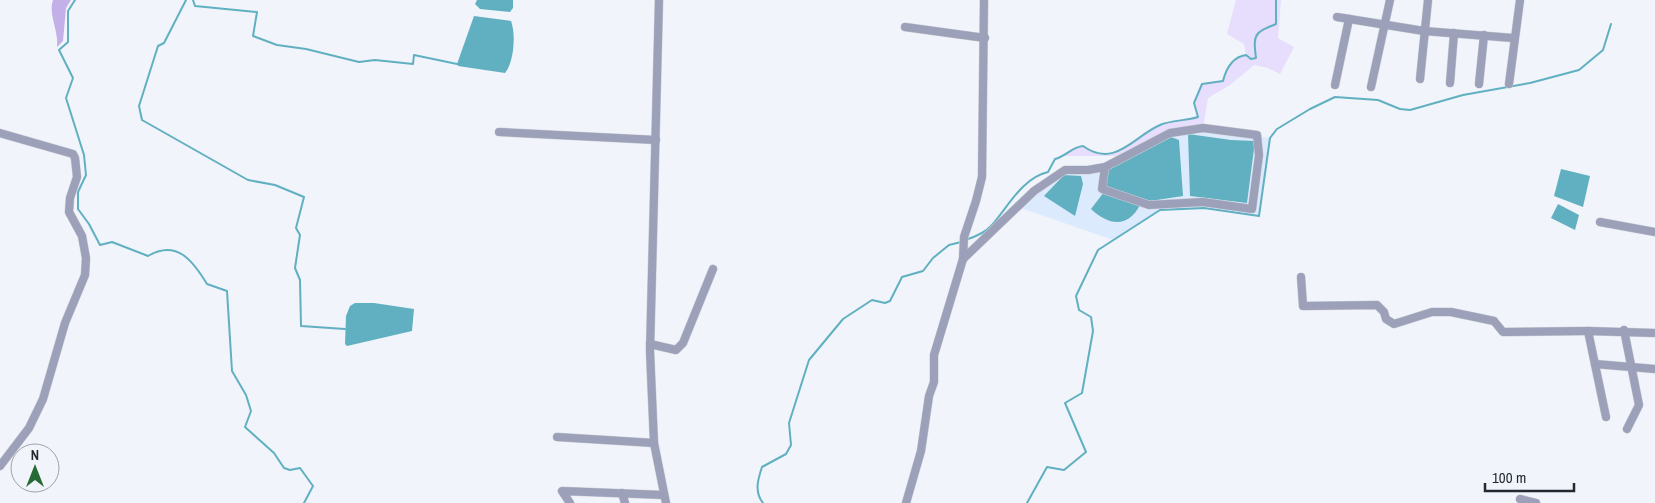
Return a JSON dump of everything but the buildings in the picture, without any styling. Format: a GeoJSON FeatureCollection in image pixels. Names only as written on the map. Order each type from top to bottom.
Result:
{"type":"FeatureCollection","features":[{"type":"Feature","properties":{"kind":"street"},"geometry":{"type":"LineString","coordinates":[[570,503],[562,491],[622,493],[665,499],[654,443],[650,344],[658,0]]}},
{"type":"Feature","properties":{"kind":"street"},"geometry":{"type":"LineString","coordinates":[[906,503],[921,451],[929,396],[934,382],[934,355],[963,259],[962,246],[964,237],[982,177],[984,0]]}},
{"type":"Feature","properties":{"kind":"street"},"geometry":{"type":"LineString","coordinates":[[1371,87],[1390,0]]}},
{"type":"Feature","properties":{"kind":"street"},"geometry":{"type":"LineString","coordinates":[[1420,79],[1428,0]]}},
{"type":"Feature","properties":{"kind":"street"},"geometry":{"type":"LineString","coordinates":[[1509,84],[1520,0]]}},
{"type":"Feature","properties":{"kind":"street"},"geometry":{"type":"LineString","coordinates":[[1337,17],[1424,31],[1514,38]]}},
{"type":"Feature","properties":{"kind":"street"},"geometry":{"type":"LineString","coordinates":[[1335,85],[1349,19]]}},
{"type":"Feature","properties":{"kind":"street"},"geometry":{"type":"LineString","coordinates":[[905,28],[985,38]]}},
{"type":"Feature","properties":{"kind":"street"},"geometry":{"type":"LineString","coordinates":[[1450,83],[1454,33]]}},
{"type":"Feature","properties":{"kind":"street"},"geometry":{"type":"LineString","coordinates":[[1479,84],[1484,35]]}},
{"type":"Feature","properties":{"kind":"street"},"geometry":{"type":"LineString","coordinates":[[963,259],[1034,191],[1065,170],[1088,170],[1105,167],[1170,134],[1203,128],[1257,135],[1259,155],[1252,209],[1203,202],[1149,205],[1102,189],[1105,167]]}},
{"type":"Feature","properties":{"kind":"street"},"geometry":{"type":"LineString","coordinates":[[499,132],[656,140]]}},
{"type":"Feature","properties":{"kind":"street"},"geometry":{"type":"LineString","coordinates":[[0,133],[73,154],[77,178],[70,198],[69,212],[79,228],[86,258],[85,275],[65,323],[43,398],[28,428],[0,466]]}},
{"type":"Feature","properties":{"kind":"street"},"geometry":{"type":"LineString","coordinates":[[1600,222],[1655,232]]}},
{"type":"Feature","properties":{"kind":"street"},"geometry":{"type":"LineString","coordinates":[[650,344],[676,350],[683,343],[713,269]]}},
{"type":"Feature","properties":{"kind":"street"},"geometry":{"type":"LineString","coordinates":[[1301,277],[1303,306],[1377,305],[1384,312],[1386,320],[1394,324],[1432,312],[1451,312],[1494,321],[1503,332],[1624,330],[1655,333]]}},
{"type":"Feature","properties":{"kind":"street"},"geometry":{"type":"LineString","coordinates":[[1624,330],[1639,405],[1627,429]]}},
{"type":"Feature","properties":{"kind":"street"},"geometry":{"type":"LineString","coordinates":[[1588,331],[1606,417]]}},
{"type":"Feature","properties":{"kind":"street"},"geometry":{"type":"LineString","coordinates":[[1595,364],[1655,369]]}},
{"type":"Feature","properties":{"kind":"street"},"geometry":{"type":"LineString","coordinates":[[557,437],[654,443]]}},
{"type":"Feature","properties":{"kind":"street"},"geometry":{"type":"LineString","coordinates":[[622,493],[625,503]]}},
{"type":"Feature","properties":{"kind":"street"},"geometry":{"type":"LineString","coordinates":[[1520,499],[1536,503]]}},
{"type":"Feature","properties":{"kind":"shaded area"},"geometry":{"type":"Polygon","coordinates":[[[53,0],[71,0],[66,8],[63,41],[57,47],[57,35],[52,11],[53,0]]]}},
{"type":"Feature","properties":{"kind":"shaded area"},"geometry":{"type":"Polygon","coordinates":[[[1236,0],[1281,0],[1278,38],[1294,47],[1280,74],[1268,68],[1254,65],[1230,85],[1208,98],[1203,128],[1170,133],[1126,156],[1064,156],[1075,147],[1083,146],[1094,152],[1104,154],[1114,152],[1160,125],[1198,117],[1194,103],[1202,84],[1223,81],[1230,64],[1237,58],[1246,55],[1244,44],[1227,34],[1236,0]]]}},
{"type":"Feature","properties":{"kind":"shaded area"},"geometry":{"type":"Polygon","coordinates":[[[1203,128],[1270,138],[1259,216],[1204,208],[1160,210],[1113,240],[1018,207],[1065,170],[1105,167],[1168,134],[1203,128]]]}},
{"type":"Feature","properties":{"kind":"water"},"geometry":{"type":"Polygon","coordinates":[[[477,0],[513,0],[513,8],[510,12],[480,9],[475,4],[477,0]]]}},
{"type":"Feature","properties":{"kind":"water"},"geometry":{"type":"Polygon","coordinates":[[[474,16],[511,21],[513,27],[513,48],[505,73],[458,66],[457,64],[474,16]]]}},
{"type":"Feature","properties":{"kind":"water"},"geometry":{"type":"Polygon","coordinates":[[[1188,134],[1255,141],[1247,203],[1190,196],[1188,134]]]}},
{"type":"Feature","properties":{"kind":"water"},"geometry":{"type":"Polygon","coordinates":[[[1171,137],[1179,140],[1183,196],[1150,201],[1105,186],[1107,170],[1171,137]]]}},
{"type":"Feature","properties":{"kind":"water"},"geometry":{"type":"Polygon","coordinates":[[[1561,169],[1590,176],[1583,207],[1554,196],[1561,169]]]}},
{"type":"Feature","properties":{"kind":"water"},"geometry":{"type":"Polygon","coordinates":[[[1064,175],[1081,176],[1083,184],[1075,216],[1044,196],[1064,175]]]}},
{"type":"Feature","properties":{"kind":"water"},"geometry":{"type":"Polygon","coordinates":[[[1104,192],[1140,205],[1130,218],[1124,221],[1118,222],[1105,219],[1091,209],[1104,192]]]}},
{"type":"Feature","properties":{"kind":"water"},"geometry":{"type":"Polygon","coordinates":[[[1558,204],[1579,215],[1575,230],[1551,218],[1558,204]]]}},
{"type":"Feature","properties":{"kind":"water"},"geometry":{"type":"Polygon","coordinates":[[[355,303],[374,303],[414,309],[412,331],[347,346],[345,344],[346,316],[350,306],[355,303]]]}},
{"type":"Feature","properties":{"kind":"waterway"},"geometry":{"type":"LineString","coordinates":[[75,0],[68,11],[68,42],[59,50],[73,78],[66,98],[84,155],[86,175],[78,192],[78,209],[89,224],[100,245],[112,242],[148,256],[158,251],[176,251],[190,261],[207,284],[227,291],[232,371],[246,395],[251,411],[245,427],[274,453],[284,468],[290,470],[300,468],[313,486],[304,503]]}},
{"type":"Feature","properties":{"kind":"waterway"},"geometry":{"type":"LineString","coordinates":[[186,0],[164,43],[158,46],[139,106],[142,120],[248,180],[275,185],[304,197],[296,228],[300,235],[295,268],[300,280],[301,326],[345,329]]}},
{"type":"Feature","properties":{"kind":"waterway"},"geometry":{"type":"LineString","coordinates":[[193,0],[195,6],[257,12],[253,36],[277,45],[306,49],[359,62],[375,60],[413,64],[414,55],[457,64]]}},
{"type":"Feature","properties":{"kind":"waterway"},"geometry":{"type":"LineString","coordinates":[[965,240],[989,228],[1023,187],[1039,175],[1048,172],[1055,159],[1072,150],[1083,146],[1094,152],[1105,154],[1115,152],[1160,125],[1198,117],[1194,103],[1202,84],[1223,81],[1230,64],[1241,56],[1246,55],[1251,59],[1256,58],[1255,39],[1257,35],[1259,32],[1276,24],[1276,0]]}},
{"type":"Feature","properties":{"kind":"waterway"},"geometry":{"type":"LineString","coordinates":[[1027,503],[1047,467],[1064,470],[1086,452],[1065,403],[1082,393],[1093,331],[1091,317],[1079,310],[1076,296],[1098,250],[1160,210],[1204,208],[1259,216],[1270,138],[1277,129],[1310,109],[1335,97],[1378,100],[1400,109],[1410,110],[1463,95],[1530,83],[1579,70],[1603,50],[1611,24]]}},
{"type":"Feature","properties":{"kind":"waterway"},"geometry":{"type":"LineString","coordinates":[[763,503],[758,494],[758,481],[762,467],[786,454],[791,445],[789,423],[809,360],[843,319],[872,300],[885,303],[890,301],[902,277],[923,271],[933,258],[949,245],[961,242]]}}]}
